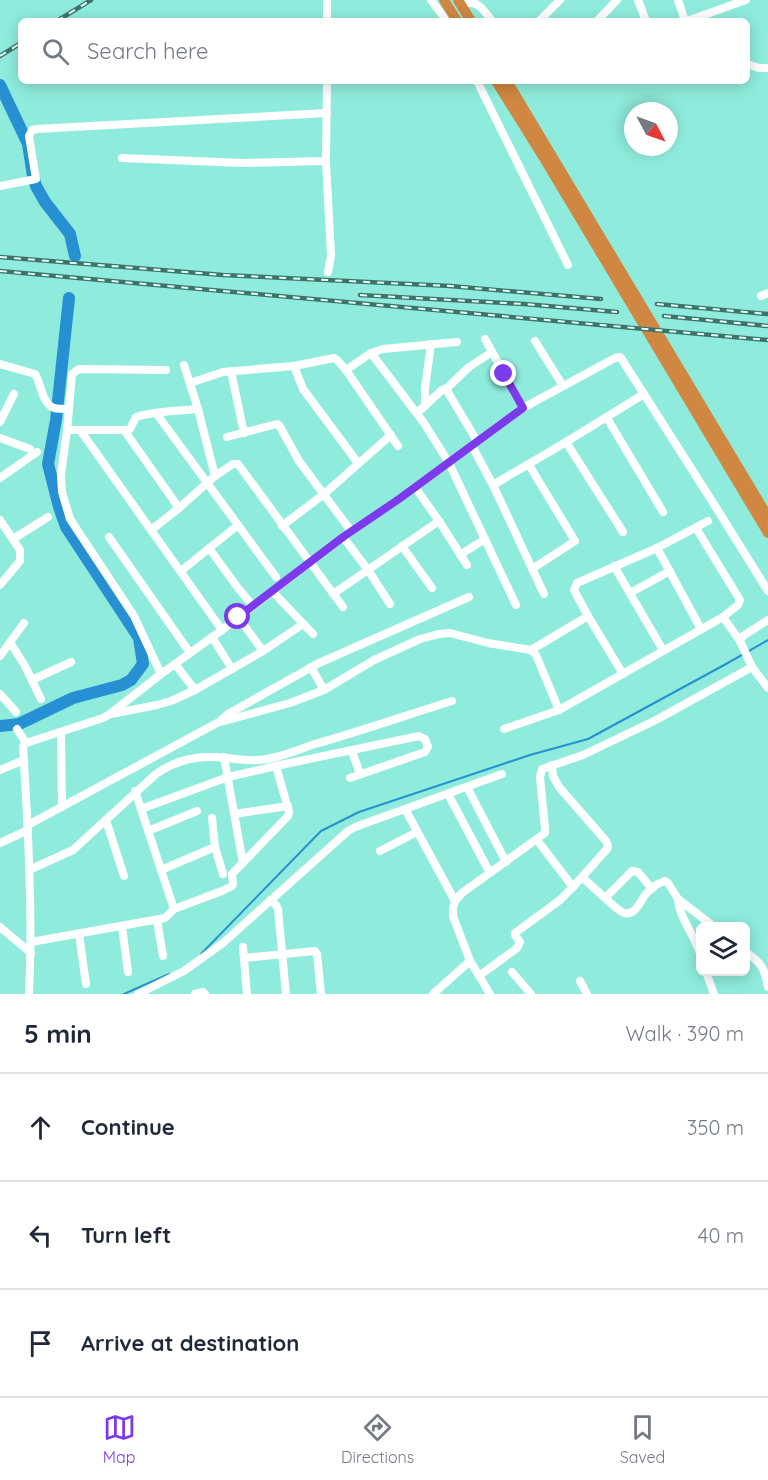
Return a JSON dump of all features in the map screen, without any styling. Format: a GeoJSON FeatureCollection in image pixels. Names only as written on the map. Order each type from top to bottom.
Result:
{"type":"FeatureCollection","features":[{"type":"Feature","properties":{"kind":"highway"},"geometry":{"type":"LineString","coordinates":[[444,0],[455,18]]}},
{"type":"Feature","properties":{"kind":"highway"},"geometry":{"type":"LineString","coordinates":[[459,2],[469,18]]}},
{"type":"Feature","properties":{"kind":"highway"},"geometry":{"type":"LineString","coordinates":[[498,84],[768,533]]}},
{"type":"Feature","properties":{"kind":"highway"},"geometry":{"type":"LineString","coordinates":[[509,84],[768,517]]}},
{"type":"Feature","properties":{"kind":"street"},"geometry":{"type":"LineString","coordinates":[[327,0],[327,18]]}},
{"type":"Feature","properties":{"kind":"street"},"geometry":{"type":"LineString","coordinates":[[431,0],[445,18]]}},
{"type":"Feature","properties":{"kind":"street"},"geometry":{"type":"LineString","coordinates":[[542,18],[560,0]]}},
{"type":"Feature","properties":{"kind":"street"},"geometry":{"type":"LineString","coordinates":[[600,18],[617,0]]}},
{"type":"Feature","properties":{"kind":"street"},"geometry":{"type":"LineString","coordinates":[[638,0],[645,18]]}},
{"type":"Feature","properties":{"kind":"street"},"geometry":{"type":"LineString","coordinates":[[678,0],[685,18]]}},
{"type":"Feature","properties":{"kind":"street"},"geometry":{"type":"LineString","coordinates":[[693,18],[723,4],[746,0]]}},
{"type":"Feature","properties":{"kind":"street"},"geometry":{"type":"LineString","coordinates":[[459,2],[476,3],[490,18]]}},
{"type":"Feature","properties":{"kind":"street"},"geometry":{"type":"LineString","coordinates":[[750,65],[768,68]]}},
{"type":"Feature","properties":{"kind":"street"},"geometry":{"type":"LineString","coordinates":[[327,84],[326,160],[331,256],[328,272]]}},
{"type":"Feature","properties":{"kind":"street"},"geometry":{"type":"LineString","coordinates":[[478,84],[568,265]]}},
{"type":"Feature","properties":{"kind":"street"},"geometry":{"type":"LineString","coordinates":[[0,186],[34,181],[36,177],[29,136],[32,130],[36,129],[327,113]]}},
{"type":"Feature","properties":{"kind":"street"},"geometry":{"type":"LineString","coordinates":[[122,158],[242,164],[326,160]]}},
{"type":"Feature","properties":{"kind":"street"},"geometry":{"type":"LineString","coordinates":[[485,339],[523,408]]}},
{"type":"Feature","properties":{"kind":"street"},"geometry":{"type":"LineString","coordinates":[[535,341],[563,386]]}},
{"type":"Feature","properties":{"kind":"street"},"geometry":{"type":"LineString","coordinates":[[346,370],[372,353],[383,349],[457,342]]}},
{"type":"Feature","properties":{"kind":"street"},"geometry":{"type":"LineString","coordinates":[[425,406],[430,344]]}},
{"type":"Feature","properties":{"kind":"street"},"geometry":{"type":"LineString","coordinates":[[417,413],[469,367],[492,352]]}},
{"type":"Feature","properties":{"kind":"street"},"geometry":{"type":"LineString","coordinates":[[372,353],[417,413],[449,463],[516,605]]}},
{"type":"Feature","properties":{"kind":"street"},"geometry":{"type":"LineString","coordinates":[[29,994],[31,942],[23,747],[26,743],[110,714],[351,531],[399,499],[523,408],[563,386],[620,357],[768,591]]}},
{"type":"Feature","properties":{"kind":"street"},"geometry":{"type":"LineString","coordinates":[[190,383],[214,374],[294,366],[331,358],[337,360],[346,370],[399,446]]}},
{"type":"Feature","properties":{"kind":"street"},"geometry":{"type":"LineString","coordinates":[[0,364],[35,374],[48,403],[54,408],[66,409]]}},
{"type":"Feature","properties":{"kind":"street"},"geometry":{"type":"LineString","coordinates":[[184,365],[215,476]]}},
{"type":"Feature","properties":{"kind":"street"},"geometry":{"type":"LineString","coordinates":[[294,366],[303,389],[358,463]]}},
{"type":"Feature","properties":{"kind":"street"},"geometry":{"type":"LineString","coordinates":[[161,674],[134,616],[70,519],[62,492],[61,475],[68,430],[66,409],[72,374],[79,369],[166,370]]}},
{"type":"Feature","properties":{"kind":"street"},"geometry":{"type":"LineString","coordinates":[[231,371],[244,433]]}},
{"type":"Feature","properties":{"kind":"street"},"geometry":{"type":"LineString","coordinates":[[446,389],[475,444],[543,594]]}},
{"type":"Feature","properties":{"kind":"street"},"geometry":{"type":"LineString","coordinates":[[1,420],[14,394]]}},
{"type":"Feature","properties":{"kind":"street"},"geometry":{"type":"LineString","coordinates":[[492,485],[529,465],[644,394]]}},
{"type":"Feature","properties":{"kind":"street"},"geometry":{"type":"LineString","coordinates":[[68,430],[124,430],[130,429],[136,417],[198,409]]}},
{"type":"Feature","properties":{"kind":"street"},"geometry":{"type":"LineString","coordinates":[[156,413],[276,577]]}},
{"type":"Feature","properties":{"kind":"street"},"geometry":{"type":"LineString","coordinates":[[607,418],[663,512]]}},
{"type":"Feature","properties":{"kind":"street"},"geometry":{"type":"LineString","coordinates":[[227,437],[279,425],[295,456],[351,531]]}},
{"type":"Feature","properties":{"kind":"street"},"geometry":{"type":"LineString","coordinates":[[80,430],[222,630]]}},
{"type":"Feature","properties":{"kind":"street"},"geometry":{"type":"LineString","coordinates":[[124,430],[179,508]]}},
{"type":"Feature","properties":{"kind":"street"},"geometry":{"type":"LineString","coordinates":[[282,526],[324,494],[391,435]]}},
{"type":"Feature","properties":{"kind":"street"},"geometry":{"type":"LineString","coordinates":[[0,438],[33,451],[0,478]]}},
{"type":"Feature","properties":{"kind":"street"},"geometry":{"type":"LineString","coordinates":[[566,442],[623,532]]}},
{"type":"Feature","properties":{"kind":"street"},"geometry":{"type":"LineString","coordinates":[[151,530],[215,476],[233,464],[238,464],[343,608]]}},
{"type":"Feature","properties":{"kind":"street"},"geometry":{"type":"LineString","coordinates":[[529,465],[575,541],[532,569]]}},
{"type":"Feature","properties":{"kind":"street"},"geometry":{"type":"LineString","coordinates":[[415,487],[467,565]]}},
{"type":"Feature","properties":{"kind":"street"},"geometry":{"type":"LineString","coordinates":[[13,539],[48,517]]}},
{"type":"Feature","properties":{"kind":"street"},"geometry":{"type":"LineString","coordinates":[[0,520],[20,550],[20,561],[0,585]]}},
{"type":"Feature","properties":{"kind":"street"},"geometry":{"type":"LineString","coordinates":[[333,594],[439,521]]}},
{"type":"Feature","properties":{"kind":"street"},"geometry":{"type":"LineString","coordinates":[[623,674],[588,616],[574,590],[575,585],[657,548],[708,521]]}},
{"type":"Feature","properties":{"kind":"street"},"geometry":{"type":"LineString","coordinates":[[181,571],[238,525]]}},
{"type":"Feature","properties":{"kind":"street"},"geometry":{"type":"LineString","coordinates":[[504,729],[559,710],[723,617],[738,605],[740,600],[696,528]]}},
{"type":"Feature","properties":{"kind":"street"},"geometry":{"type":"LineString","coordinates":[[109,537],[190,653]]}},
{"type":"Feature","properties":{"kind":"street"},"geometry":{"type":"LineString","coordinates":[[343,537],[390,604]]}},
{"type":"Feature","properties":{"kind":"street"},"geometry":{"type":"LineString","coordinates":[[460,555],[486,539]]}},
{"type":"Feature","properties":{"kind":"street"},"geometry":{"type":"LineString","coordinates":[[402,546],[432,588]]}},
{"type":"Feature","properties":{"kind":"street"},"geometry":{"type":"LineString","coordinates":[[209,548],[253,606]]}},
{"type":"Feature","properties":{"kind":"street"},"geometry":{"type":"LineString","coordinates":[[657,548],[701,629]]}},
{"type":"Feature","properties":{"kind":"street"},"geometry":{"type":"LineString","coordinates":[[614,566],[663,650]]}},
{"type":"Feature","properties":{"kind":"street"},"geometry":{"type":"LineString","coordinates":[[630,593],[670,572]]}},
{"type":"Feature","properties":{"kind":"street"},"geometry":{"type":"LineString","coordinates":[[272,591],[313,634]]}},
{"type":"Feature","properties":{"kind":"street"},"geometry":{"type":"LineString","coordinates":[[0,843],[62,806],[217,723],[228,714],[311,667],[469,597]]}},
{"type":"Feature","properties":{"kind":"street"},"geometry":{"type":"LineString","coordinates":[[531,650],[588,616]]}},
{"type":"Feature","properties":{"kind":"street"},"geometry":{"type":"LineString","coordinates":[[238,617],[262,651]]}},
{"type":"Feature","properties":{"kind":"street"},"geometry":{"type":"LineString","coordinates":[[723,617],[741,644],[752,667],[768,688]]}},
{"type":"Feature","properties":{"kind":"street"},"geometry":{"type":"LineString","coordinates":[[741,644],[743,636],[768,620]]}},
{"type":"Feature","properties":{"kind":"street"},"geometry":{"type":"LineString","coordinates":[[0,656],[24,623]]}},
{"type":"Feature","properties":{"kind":"street"},"geometry":{"type":"LineString","coordinates":[[110,714],[157,705],[195,690],[303,624]]}},
{"type":"Feature","properties":{"kind":"street"},"geometry":{"type":"LineString","coordinates":[[217,723],[290,703],[324,690],[375,660],[420,639],[450,633],[488,643],[531,650],[536,655],[559,710]]}},
{"type":"Feature","properties":{"kind":"street"},"geometry":{"type":"LineString","coordinates":[[212,637],[232,669]]}},
{"type":"Feature","properties":{"kind":"street"},"geometry":{"type":"LineString","coordinates":[[10,642],[41,699]]}},
{"type":"Feature","properties":{"kind":"street"},"geometry":{"type":"LineString","coordinates":[[32,680],[71,662]]}},
{"type":"Feature","properties":{"kind":"street"},"geometry":{"type":"LineString","coordinates":[[175,664],[195,690]]}},
{"type":"Feature","properties":{"kind":"street"},"geometry":{"type":"LineString","coordinates":[[311,667],[324,690]]}},
{"type":"Feature","properties":{"kind":"street"},"geometry":{"type":"LineString","coordinates":[[490,994],[470,961],[453,916],[453,908],[462,893],[545,833],[540,773],[542,769],[583,755],[656,720],[752,667]]}},
{"type":"Feature","properties":{"kind":"street"},"geometry":{"type":"LineString","coordinates":[[0,694],[16,712]]}},
{"type":"Feature","properties":{"kind":"street"},"geometry":{"type":"LineString","coordinates":[[29,870],[73,849],[135,791],[164,768],[173,764],[195,757],[224,757],[248,761],[265,759],[452,701]]}},
{"type":"Feature","properties":{"kind":"street"},"geometry":{"type":"LineString","coordinates":[[17,729],[26,743]]}},
{"type":"Feature","properties":{"kind":"street"},"geometry":{"type":"LineString","coordinates":[[61,732],[62,806]]}},
{"type":"Feature","properties":{"kind":"street"},"geometry":{"type":"LineString","coordinates":[[141,809],[228,777],[420,736],[425,739],[428,747],[425,752],[350,778]]}},
{"type":"Feature","properties":{"kind":"street"},"geometry":{"type":"LineString","coordinates":[[352,751],[360,774]]}},
{"type":"Feature","properties":{"kind":"street"},"geometry":{"type":"LineString","coordinates":[[224,757],[243,863]]}},
{"type":"Feature","properties":{"kind":"street"},"geometry":{"type":"LineString","coordinates":[[0,770],[24,759]]}},
{"type":"Feature","properties":{"kind":"street"},"geometry":{"type":"LineString","coordinates":[[479,976],[517,948],[520,942],[515,935],[517,931],[560,900],[607,849],[606,841],[559,787],[553,776],[552,765]]}},
{"type":"Feature","properties":{"kind":"street"},"geometry":{"type":"LineString","coordinates":[[31,942],[165,918],[174,909],[232,886],[232,874],[285,820],[290,812],[276,766]]}},
{"type":"Feature","properties":{"kind":"street"},"geometry":{"type":"LineString","coordinates":[[138,994],[199,962],[348,831],[502,774]]}},
{"type":"Feature","properties":{"kind":"street"},"geometry":{"type":"LineString","coordinates":[[467,787],[506,862]]}},
{"type":"Feature","properties":{"kind":"street"},"geometry":{"type":"LineString","coordinates":[[135,791],[174,909]]}},
{"type":"Feature","properties":{"kind":"street"},"geometry":{"type":"LineString","coordinates":[[448,794],[490,873]]}},
{"type":"Feature","properties":{"kind":"street"},"geometry":{"type":"LineString","coordinates":[[234,814],[288,806]]}},
{"type":"Feature","properties":{"kind":"street"},"geometry":{"type":"LineString","coordinates":[[405,809],[456,900]]}},
{"type":"Feature","properties":{"kind":"street"},"geometry":{"type":"LineString","coordinates":[[148,831],[197,811]]}},
{"type":"Feature","properties":{"kind":"street"},"geometry":{"type":"LineString","coordinates":[[212,818],[215,847],[223,874]]}},
{"type":"Feature","properties":{"kind":"street"},"geometry":{"type":"LineString","coordinates":[[106,820],[124,876]]}},
{"type":"Feature","properties":{"kind":"street"},"geometry":{"type":"LineString","coordinates":[[380,851],[417,832]]}},
{"type":"Feature","properties":{"kind":"street"},"geometry":{"type":"LineString","coordinates":[[537,840],[573,888]]}},
{"type":"Feature","properties":{"kind":"street"},"geometry":{"type":"LineString","coordinates":[[161,870],[215,847]]}},
{"type":"Feature","properties":{"kind":"street"},"geometry":{"type":"LineString","coordinates":[[605,898],[632,871],[638,872],[652,889]]}},
{"type":"Feature","properties":{"kind":"street"},"geometry":{"type":"LineString","coordinates":[[582,877],[626,914],[638,908],[644,897],[665,881],[678,899],[707,922]]}},
{"type":"Feature","properties":{"kind":"street"},"geometry":{"type":"LineString","coordinates":[[678,899],[680,910],[696,944]]}},
{"type":"Feature","properties":{"kind":"street"},"geometry":{"type":"LineString","coordinates":[[270,900],[278,909],[286,994]]}},
{"type":"Feature","properties":{"kind":"street"},"geometry":{"type":"LineString","coordinates":[[157,920],[163,956]]}},
{"type":"Feature","properties":{"kind":"street"},"geometry":{"type":"LineString","coordinates":[[122,926],[128,972]]}},
{"type":"Feature","properties":{"kind":"street"},"geometry":{"type":"LineString","coordinates":[[0,927],[31,953]]}},
{"type":"Feature","properties":{"kind":"street"},"geometry":{"type":"LineString","coordinates":[[79,934],[86,984]]}},
{"type":"Feature","properties":{"kind":"street"},"geometry":{"type":"LineString","coordinates":[[243,947],[247,994]]}},
{"type":"Feature","properties":{"kind":"street"},"geometry":{"type":"LineString","coordinates":[[244,958],[315,951],[321,994]]}},
{"type":"Feature","properties":{"kind":"street"},"geometry":{"type":"LineString","coordinates":[[750,956],[762,966],[768,987]]}},
{"type":"Feature","properties":{"kind":"street"},"geometry":{"type":"LineString","coordinates":[[433,994],[470,961]]}},
{"type":"Feature","properties":{"kind":"street"},"geometry":{"type":"LineString","coordinates":[[512,972],[531,994]]}},
{"type":"Feature","properties":{"kind":"street"},"geometry":{"type":"LineString","coordinates":[[707,976],[714,994]]}},
{"type":"Feature","properties":{"kind":"street"},"geometry":{"type":"LineString","coordinates":[[580,981],[587,994]]}},
{"type":"Feature","properties":{"kind":"street"},"geometry":{"type":"LineString","coordinates":[[195,994],[203,992],[205,994]]}},
{"type":"Feature","properties":{"kind":"waterway"},"geometry":{"type":"LineString","coordinates":[[0,85],[28,144],[36,186],[45,202],[70,234],[75,256]]}},
{"type":"Feature","properties":{"kind":"waterway"},"geometry":{"type":"LineString","coordinates":[[0,726],[19,724],[73,698],[122,685],[131,680],[143,664],[139,638],[66,527],[48,464],[56,420],[69,298]]}},
{"type":"Feature","properties":{"kind":"waterway"},"geometry":{"type":"LineString","coordinates":[[201,954],[321,831],[359,812],[530,755],[588,739],[768,640]]}},
{"type":"Feature","properties":{"kind":"waterway"},"geometry":{"type":"LineString","coordinates":[[124,994],[169,974]]}},
{"type":"Feature","properties":{"kind":"railway"},"geometry":{"type":"LineString","coordinates":[[62,18],[91,0]]}},
{"type":"Feature","properties":{"kind":"railway"},"geometry":{"type":"LineString","coordinates":[[0,56],[18,45]]}},
{"type":"Feature","properties":{"kind":"railway"},"geometry":{"type":"LineString","coordinates":[[0,257],[223,275],[450,286],[601,299]]}},
{"type":"Feature","properties":{"kind":"railway"},"geometry":{"type":"LineString","coordinates":[[0,271],[768,340]]}},
{"type":"Feature","properties":{"kind":"railway"},"geometry":{"type":"LineString","coordinates":[[360,295],[524,304],[617,312]]}},
{"type":"Feature","properties":{"kind":"railway"},"geometry":{"type":"LineString","coordinates":[[657,304],[768,314]]}},
{"type":"Feature","properties":{"kind":"railway"},"geometry":{"type":"LineString","coordinates":[[664,316],[768,326]]}},
{"type":"Feature","properties":{"kind":"route"},"geometry":{"type":"LineString","coordinates":[[238,617],[343,537],[523,408],[504,374]]}}]}
